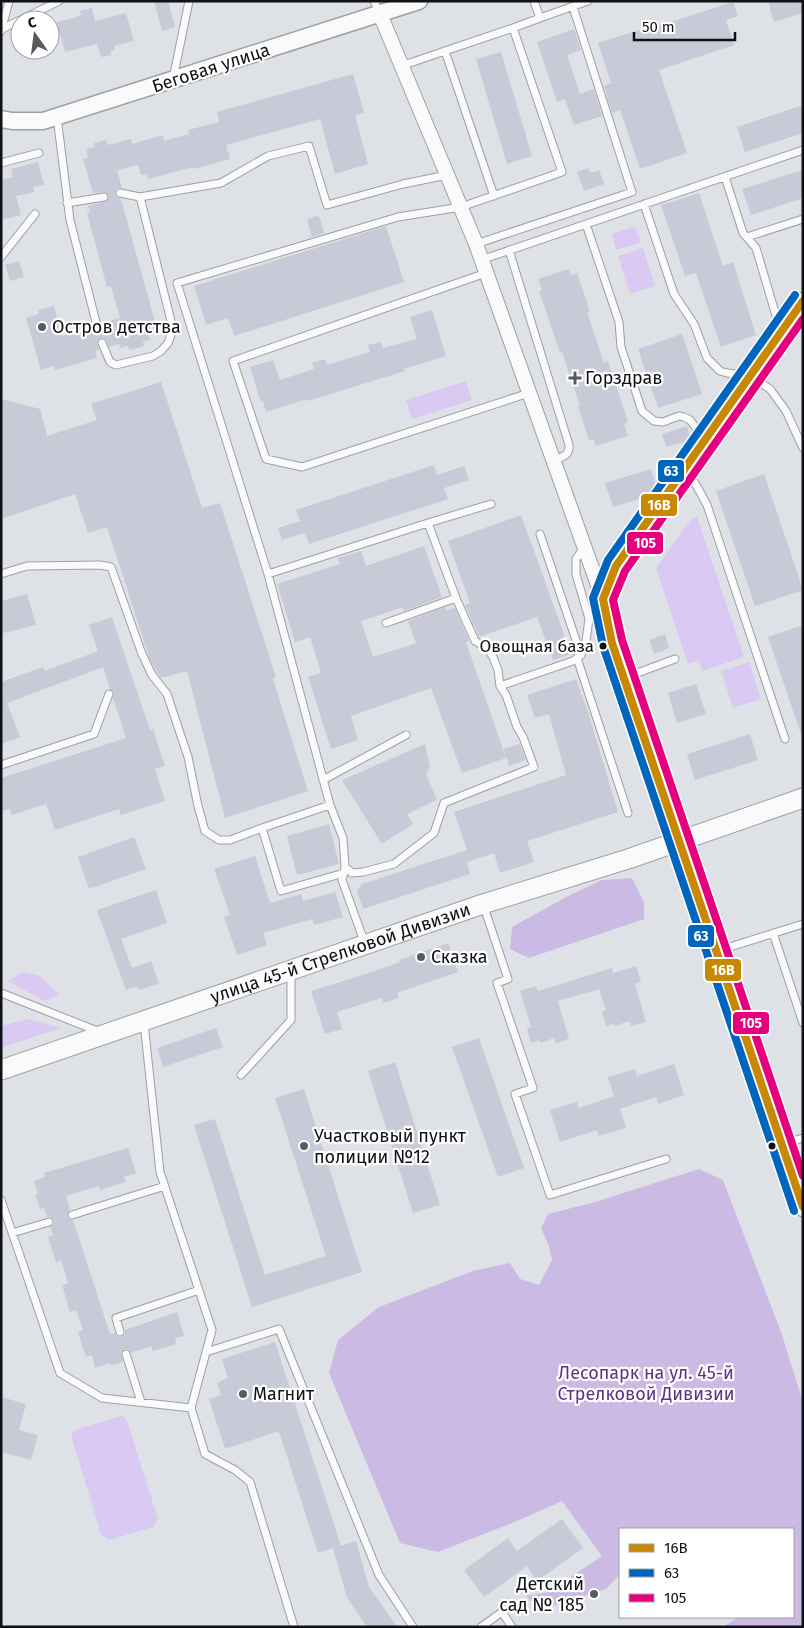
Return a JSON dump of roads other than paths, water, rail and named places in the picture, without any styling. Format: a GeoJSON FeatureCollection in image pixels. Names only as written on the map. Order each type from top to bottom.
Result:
{"type":"FeatureCollection","features":[{"type":"Feature","properties":{"kind":"main road","name":"улица 45-й Стрелковой Дивизии"},"geometry":{"type":"LineString","coordinates":[[1,1070],[483,904],[628,859],[803,798]]}},
{"type":"Feature","properties":{"kind":"street","name":"Беговая улица"},"geometry":{"type":"LineString","coordinates":[[1,119],[12,121],[44,120],[173,79],[377,8],[419,1]]}},
{"type":"Feature","properties":{"kind":"street"},"geometry":{"type":"LineString","coordinates":[[377,8],[476,244],[603,599],[610,635],[624,678],[803,1208]]}},
{"type":"Feature","properties":{"kind":"street"},"geometry":{"type":"LineString","coordinates":[[603,599],[616,566],[803,301]]}},
{"type":"Feature","properties":{"kind":"lane"},"geometry":{"type":"LineString","coordinates":[[2,30],[9,1]]}},
{"type":"Feature","properties":{"kind":"lane"},"geometry":{"type":"LineString","coordinates":[[2,30],[59,1]]}},
{"type":"Feature","properties":{"kind":"lane"},"geometry":{"type":"LineString","coordinates":[[173,79],[189,1]]}},
{"type":"Feature","properties":{"kind":"lane"},"geometry":{"type":"LineString","coordinates":[[534,1],[540,18]]}},
{"type":"Feature","properties":{"kind":"lane"},"geometry":{"type":"LineString","coordinates":[[401,66],[588,1]]}},
{"type":"Feature","properties":{"kind":"lane"},"geometry":{"type":"LineString","coordinates":[[476,244],[632,192],[573,6]]}},
{"type":"Feature","properties":{"kind":"lane"},"geometry":{"type":"LineString","coordinates":[[365,945],[342,880],[344,870],[343,838],[330,806],[268,574],[177,283],[398,217],[461,207],[562,172],[513,28]]}},
{"type":"Feature","properties":{"kind":"lane"},"geometry":{"type":"LineString","coordinates":[[445,51],[494,196]]}},
{"type":"Feature","properties":{"kind":"lane"},"geometry":{"type":"LineString","coordinates":[[57,116],[70,220],[98,330]]}},
{"type":"Feature","properties":{"kind":"lane"},"geometry":{"type":"LineString","coordinates":[[120,194],[140,197],[221,183],[268,156],[309,146],[327,206],[403,184],[447,174]]}},
{"type":"Feature","properties":{"kind":"lane"},"geometry":{"type":"LineString","coordinates":[[529,393],[302,466],[266,459],[233,361],[484,266],[509,250],[803,150]]}},
{"type":"Feature","properties":{"kind":"lane"},"geometry":{"type":"LineString","coordinates":[[1,163],[39,153]]}},
{"type":"Feature","properties":{"kind":"lane"},"geometry":{"type":"LineString","coordinates":[[725,177],[743,233],[756,248],[776,319],[784,328]]}},
{"type":"Feature","properties":{"kind":"lane"},"geometry":{"type":"LineString","coordinates":[[67,203],[104,197]]}},
{"type":"Feature","properties":{"kind":"lane"},"geometry":{"type":"LineString","coordinates":[[102,343],[110,362],[116,365],[152,356],[162,351],[173,329],[140,197]]}},
{"type":"Feature","properties":{"kind":"lane"},"geometry":{"type":"LineString","coordinates":[[644,204],[674,294],[694,324],[707,358],[715,367],[727,373],[750,376],[770,389],[786,411],[803,448]]}},
{"type":"Feature","properties":{"kind":"lane"},"geometry":{"type":"LineString","coordinates":[[1,257],[35,214]]}},
{"type":"Feature","properties":{"kind":"lane"},"geometry":{"type":"LineString","coordinates":[[747,236],[803,219]]}},
{"type":"Feature","properties":{"kind":"lane"},"geometry":{"type":"LineString","coordinates":[[586,224],[620,322],[621,347],[642,411],[654,421],[663,422],[679,416],[684,417],[690,420],[705,440]]}},
{"type":"Feature","properties":{"kind":"lane"},"geometry":{"type":"LineString","coordinates":[[509,250],[569,445],[568,453],[564,457],[553,460]]}},
{"type":"Feature","properties":{"kind":"lane"},"geometry":{"type":"LineString","coordinates":[[682,472],[695,483],[707,505],[785,739]]}},
{"type":"Feature","properties":{"kind":"lane"},"geometry":{"type":"LineString","coordinates":[[268,574],[491,504]]}},
{"type":"Feature","properties":{"kind":"lane"},"geometry":{"type":"LineString","coordinates":[[262,828],[281,890],[344,870],[352,874],[364,872],[394,864],[434,833],[444,803],[534,767],[524,737],[517,727],[506,694],[500,686],[498,670],[493,657],[486,647],[475,641],[456,598],[428,524]]}},
{"type":"Feature","properties":{"kind":"lane"},"geometry":{"type":"LineString","coordinates":[[540,534],[628,813]]}},
{"type":"Feature","properties":{"kind":"lane"},"geometry":{"type":"LineString","coordinates":[[500,686],[567,663],[579,656],[586,641],[589,619],[576,574],[576,559],[584,547]]}},
{"type":"Feature","properties":{"kind":"lane"},"geometry":{"type":"LineString","coordinates":[[1,574],[27,566],[100,565],[111,567],[142,654],[152,675],[167,694],[188,757],[205,831],[219,840],[230,840],[330,806]]}},
{"type":"Feature","properties":{"kind":"lane"},"geometry":{"type":"LineString","coordinates":[[386,623],[456,598]]}},
{"type":"Feature","properties":{"kind":"lane"},"geometry":{"type":"LineString","coordinates":[[624,678],[675,659]]}},
{"type":"Feature","properties":{"kind":"lane"},"geometry":{"type":"LineString","coordinates":[[1,765],[94,734],[109,694]]}},
{"type":"Feature","properties":{"kind":"lane"},"geometry":{"type":"LineString","coordinates":[[323,780],[406,735]]}},
{"type":"Feature","properties":{"kind":"lane"},"geometry":{"type":"LineString","coordinates":[[483,904],[508,979],[497,982],[532,1088],[515,1094],[550,1195],[666,1160]]}},
{"type":"Feature","properties":{"kind":"lane"},"geometry":{"type":"LineString","coordinates":[[717,951],[803,924]]}},
{"type":"Feature","properties":{"kind":"lane"},"geometry":{"type":"LineString","coordinates":[[772,933],[803,1023]]}},
{"type":"Feature","properties":{"kind":"lane"},"geometry":{"type":"LineString","coordinates":[[241,1076],[292,1020],[291,970]]}},
{"type":"Feature","properties":{"kind":"lane"},"geometry":{"type":"LineString","coordinates":[[1,993],[106,1034]]}},
{"type":"Feature","properties":{"kind":"lane"},"geometry":{"type":"LineString","coordinates":[[144,1020],[160,1172],[212,1330],[191,1408],[205,1454],[236,1470],[250,1482],[294,1627]]}},
{"type":"Feature","properties":{"kind":"lane"},"geometry":{"type":"LineString","coordinates":[[782,1144],[803,1138]]}},
{"type":"Feature","properties":{"kind":"lane"},"geometry":{"type":"LineString","coordinates":[[72,1215],[164,1186]]}},
{"type":"Feature","properties":{"kind":"lane"},"geometry":{"type":"LineString","coordinates":[[1,1200],[60,1373],[102,1398],[191,1408]]}},
{"type":"Feature","properties":{"kind":"lane"},"geometry":{"type":"LineString","coordinates":[[12,1233],[49,1222]]}},
{"type":"Feature","properties":{"kind":"lane"},"geometry":{"type":"LineString","coordinates":[[120,1332],[116,1318],[199,1290]]}},
{"type":"Feature","properties":{"kind":"lane"},"geometry":{"type":"LineString","coordinates":[[206,1352],[279,1329],[379,1575],[413,1627]]}},
{"type":"Feature","properties":{"kind":"lane"},"geometry":{"type":"LineString","coordinates":[[126,1354],[141,1402]]}},
{"type":"Feature","properties":{"kind":"lane"},"geometry":{"type":"LineString","coordinates":[[481,1627],[502,1612],[512,1627]]}},
{"type":"Feature","properties":{"kind":"place","name":"Остров детства"},"geometry":{"type":"Point","coordinates":[42,327]}},
{"type":"Feature","properties":{"kind":"place","name":"Горздрав"},"geometry":{"type":"Point","coordinates":[575,378]}},
{"type":"Feature","properties":{"kind":"place","name":"Овощная база"},"geometry":{"type":"Point","coordinates":[603,646]}},
{"type":"Feature","properties":{"kind":"place","name":"Сказка"},"geometry":{"type":"Point","coordinates":[421,957]}},
{"type":"Feature","properties":{"kind":"place","name":"Участковый пункт полиции №12"},"geometry":{"type":"Point","coordinates":[304,1146]}},
{"type":"Feature","properties":{"kind":"place","name":"Магнит"},"geometry":{"type":"Point","coordinates":[243,1394]}},
{"type":"Feature","properties":{"kind":"place","name":"Детский сад № 185"},"geometry":{"type":"Point","coordinates":[594,1594]}},
{"type":"Feature","properties":{"kind":"park label","name":"Лесопарк на ул. 45-й Стрелковой Дивизии"},"geometry":{"type":"Point","coordinates":[646,1384]}}]}
